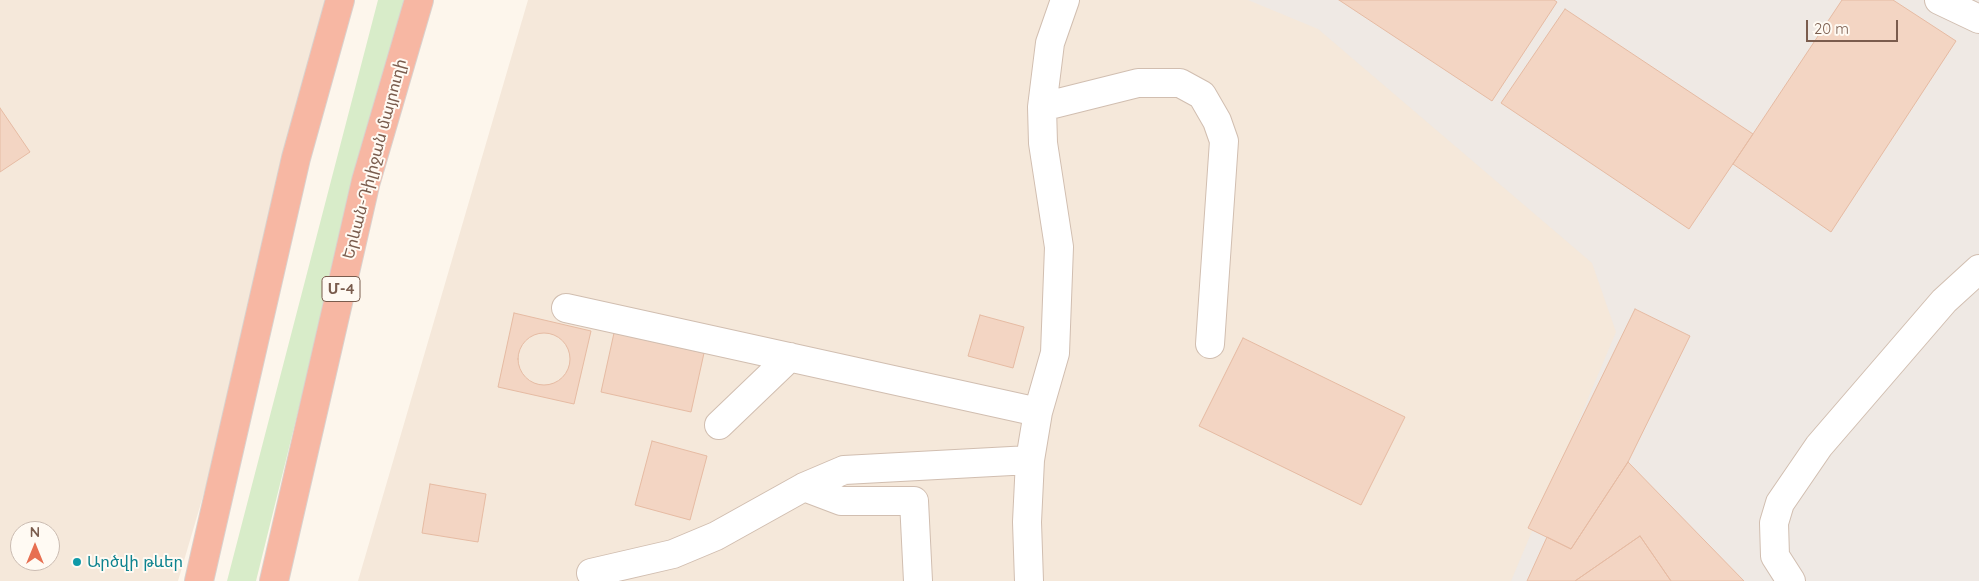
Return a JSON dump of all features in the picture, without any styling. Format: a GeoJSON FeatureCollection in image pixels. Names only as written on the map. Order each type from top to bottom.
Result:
{"type":"FeatureCollection","features":[{"type":"Feature","properties":{"kind":"highway"},"geometry":{"type":"LineString","coordinates":[[198,581],[296,158],[340,0]]}},
{"type":"Feature","properties":{"kind":"highway","name":"Երևան-Դիլիջան մայրուղի"},"geometry":{"type":"LineString","coordinates":[[274,581],[366,181],[419,0]]}},
{"type":"Feature","properties":{"kind":"street"},"geometry":{"type":"LineString","coordinates":[[1029,581],[1027,522],[1030,460],[1038,412],[1055,353],[1058,247],[1044,143],[1042,107],[1050,43],[1065,0]]}},
{"type":"Feature","properties":{"kind":"street"},"geometry":{"type":"LineString","coordinates":[[1939,0],[1979,19]]}},
{"type":"Feature","properties":{"kind":"street"},"geometry":{"type":"LineString","coordinates":[[1042,107],[1138,83],[1180,83],[1202,95],[1217,121],[1224,141],[1210,344]]}},
{"type":"Feature","properties":{"kind":"street"},"geometry":{"type":"LineString","coordinates":[[1791,581],[1775,556],[1774,523],[1780,503],[1819,446],[1944,301],[1979,269]]}},
{"type":"Feature","properties":{"kind":"street"},"geometry":{"type":"LineString","coordinates":[[566,308],[1038,412]]}},
{"type":"Feature","properties":{"kind":"street"},"geometry":{"type":"LineString","coordinates":[[719,425],[790,357]]}},
{"type":"Feature","properties":{"kind":"street"},"geometry":{"type":"LineString","coordinates":[[591,573],[673,554],[716,536],[804,487],[844,470],[1030,460]]}},
{"type":"Feature","properties":{"kind":"street"},"geometry":{"type":"LineString","coordinates":[[804,487],[841,500],[914,501],[918,581]]}},
{"type":"Feature","properties":{"kind":"shaded area"},"geometry":{"type":"Polygon","coordinates":[[[0,0],[349,0],[178,581],[0,581],[0,0]]]}},
{"type":"Feature","properties":{"kind":"shaded area"},"geometry":{"type":"Polygon","coordinates":[[[528,0],[1979,0],[1979,581],[358,581],[528,0]]]}},
{"type":"Feature","properties":{"kind":"shaded area"},"geometry":{"type":"Polygon","coordinates":[[[1248,0],[1979,0],[1979,581],[1511,581],[1616,332],[1592,263],[1318,29],[1248,0]]]}},
{"type":"Feature","properties":{"kind":"green space"},"geometry":{"type":"Polygon","coordinates":[[[378,0],[404,0],[362,153],[256,581],[227,581],[378,0]]]}},
{"type":"Feature","properties":{"kind":"building"},"geometry":{"type":"Polygon","coordinates":[[[1339,0],[1554,0],[1557,2],[1492,101],[1339,0]]]}},
{"type":"Feature","properties":{"kind":"building"},"geometry":{"type":"Polygon","coordinates":[[[1842,0],[1893,0],[1956,41],[1831,232],[1733,164],[1842,0]]]}},
{"type":"Feature","properties":{"kind":"building"},"geometry":{"type":"Polygon","coordinates":[[[1565,9],[1753,134],[1689,229],[1501,103],[1565,9]]]}},
{"type":"Feature","properties":{"kind":"building"},"geometry":{"type":"Polygon","coordinates":[[[0,108],[30,152],[0,172],[0,108]]]}},
{"type":"Feature","properties":{"kind":"building"},"geometry":{"type":"Polygon","coordinates":[[[1635,309],[1690,336],[1628,462],[1571,549],[1528,528],[1635,309]]]}},
{"type":"Feature","properties":{"kind":"building"},"geometry":{"type":"Polygon","coordinates":[[[514,313],[591,331],[574,404],[498,387],[514,313]]]}},
{"type":"Feature","properties":{"kind":"building"},"geometry":{"type":"Polygon","coordinates":[[[980,315],[1024,327],[1013,368],[968,356],[980,315]]]}},
{"type":"Feature","properties":{"kind":"building"},"geometry":{"type":"Polygon","coordinates":[[[539,333],[549,333],[563,340],[570,354],[570,364],[563,378],[549,385],[539,385],[529,381],[522,374],[518,364],[518,354],[522,344],[529,337],[539,333]]]}},
{"type":"Feature","properties":{"kind":"building"},"geometry":{"type":"Polygon","coordinates":[[[614,333],[704,353],[691,412],[601,392],[614,333]]]}},
{"type":"Feature","properties":{"kind":"building"},"geometry":{"type":"Polygon","coordinates":[[[1243,338],[1405,417],[1361,505],[1199,426],[1243,338]]]}},
{"type":"Feature","properties":{"kind":"building"},"geometry":{"type":"Polygon","coordinates":[[[652,441],[707,456],[690,520],[635,505],[652,441]]]}},
{"type":"Feature","properties":{"kind":"building"},"geometry":{"type":"Polygon","coordinates":[[[1628,462],[1744,581],[1671,581],[1640,536],[1575,581],[1527,581],[1547,537],[1571,549],[1628,462]]]}},
{"type":"Feature","properties":{"kind":"building"},"geometry":{"type":"Polygon","coordinates":[[[430,484],[486,494],[478,542],[422,533],[430,484]]]}},
{"type":"Feature","properties":{"kind":"building"},"geometry":{"type":"Polygon","coordinates":[[[1640,536],[1671,581],[1575,581],[1640,536]]]}},
{"type":"Feature","properties":{"kind":"place","name":"Արծվի թևեր"},"geometry":{"type":"Point","coordinates":[77,562]}}]}
